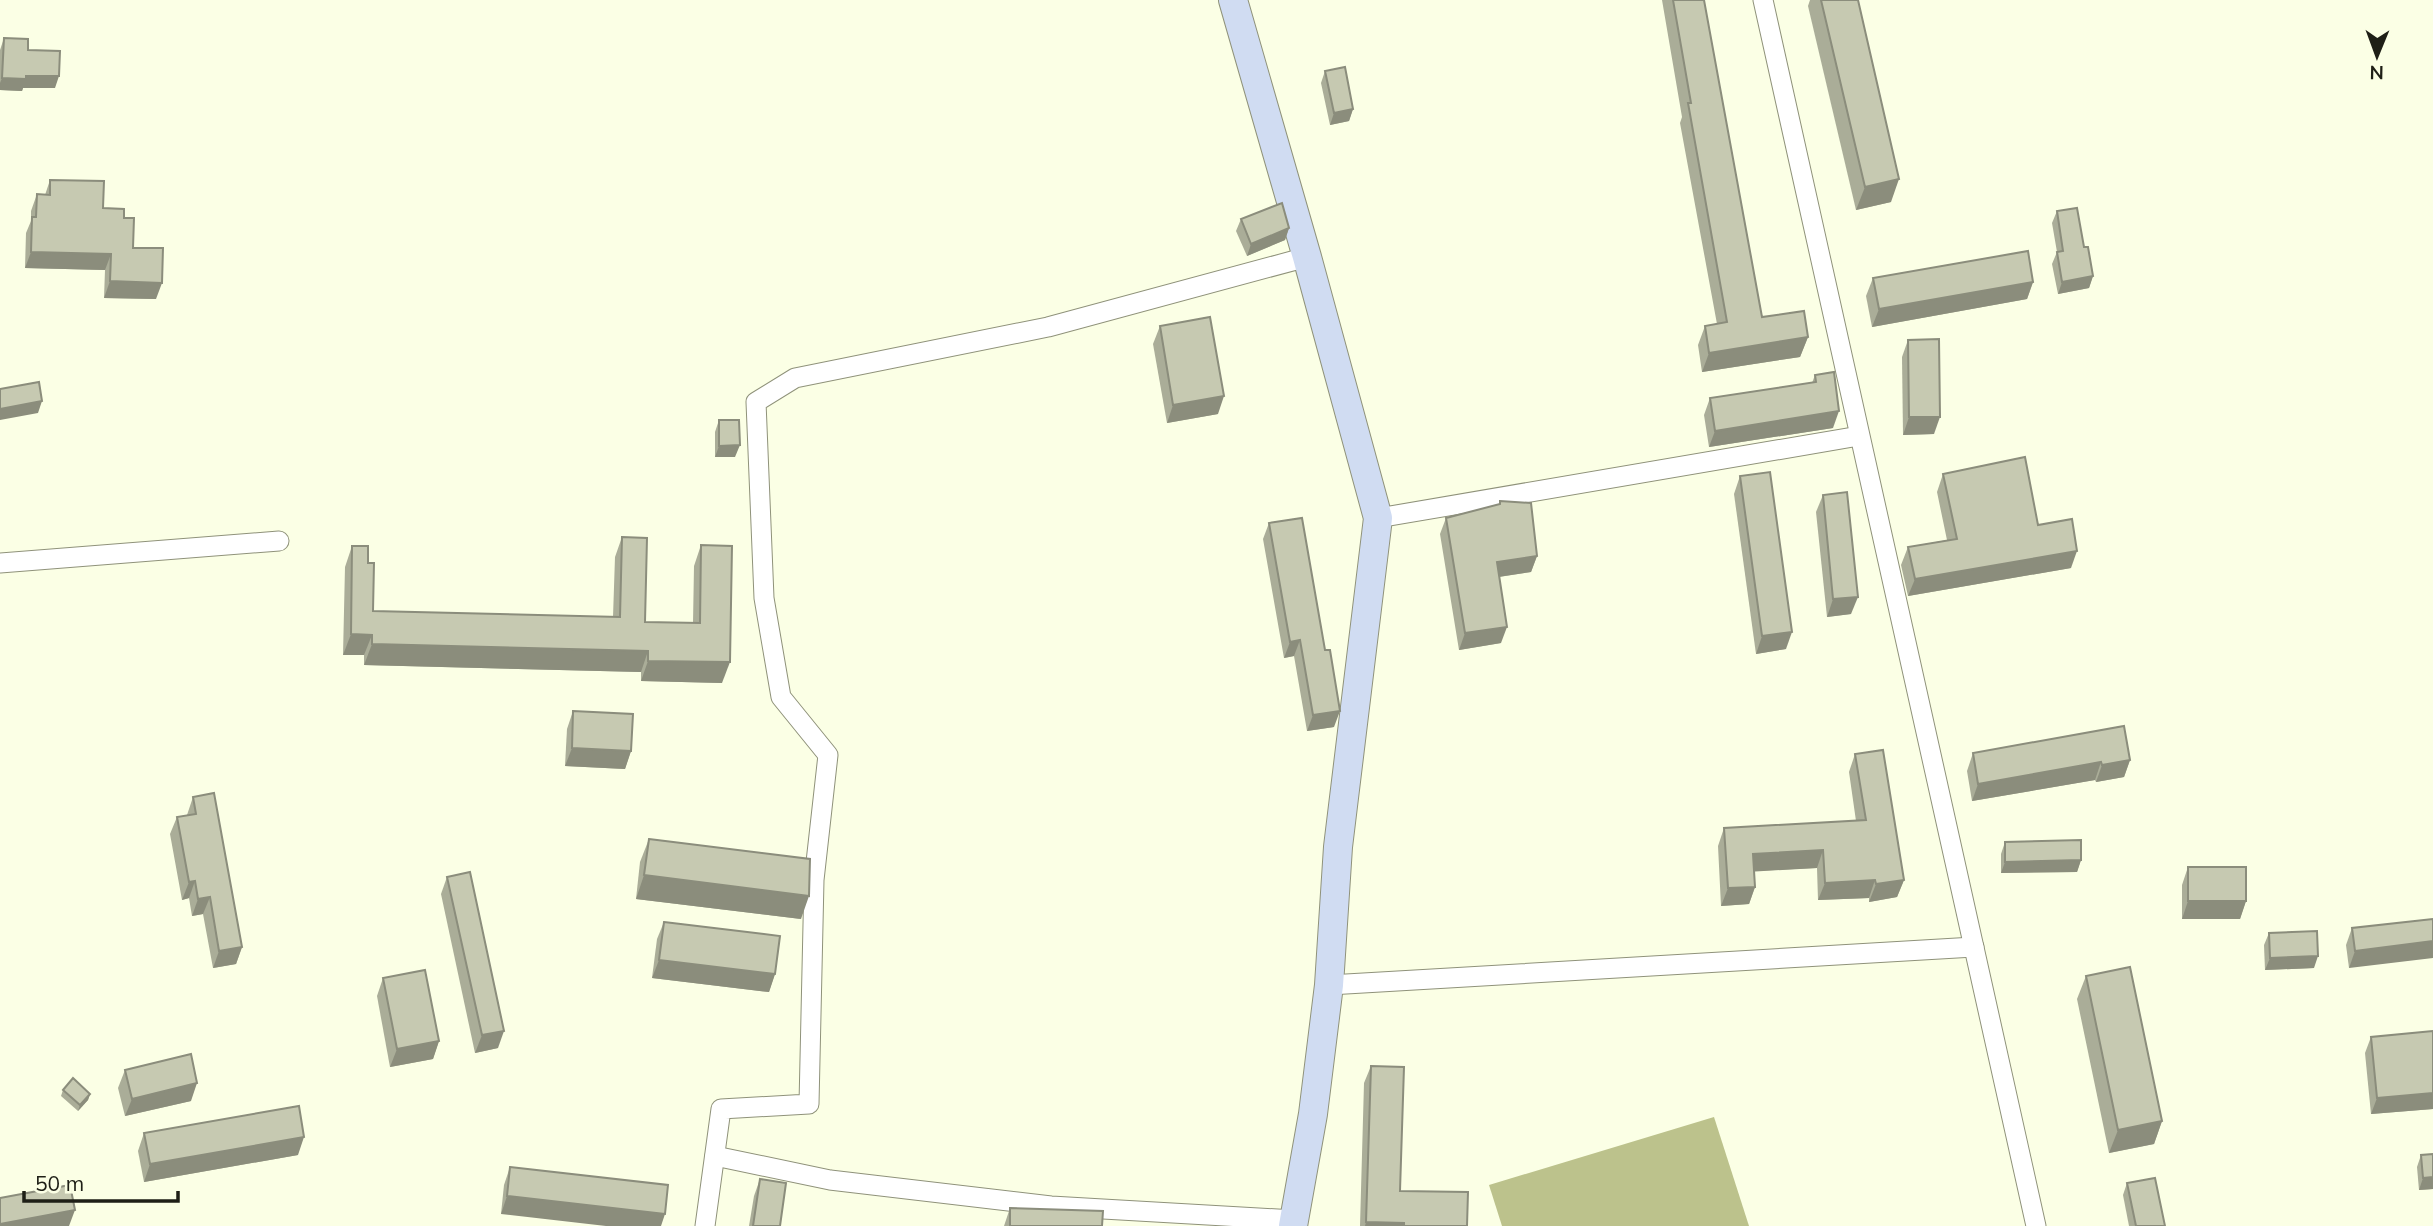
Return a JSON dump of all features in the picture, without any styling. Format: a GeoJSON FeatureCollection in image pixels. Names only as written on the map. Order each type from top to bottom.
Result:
{"type":"FeatureCollection","features":[{"type":"Feature","properties":{"kind":"main road"},"geometry":{"type":"LineString","coordinates":[[1233,0],[1307,257],[1377,518],[1338,847],[1329,985],[1312,1114],[1293,1223]]}},
{"type":"Feature","properties":{"kind":"street"},"geometry":{"type":"LineString","coordinates":[[1763,0],[2036,1226]]}},
{"type":"Feature","properties":{"kind":"street"},"geometry":{"type":"LineString","coordinates":[[705,1226],[721,1109],[809,1104],[814,880],[828,755],[781,697],[764,598],[756,402],[795,378],[1048,327],[1307,257]]}},
{"type":"Feature","properties":{"kind":"street"},"geometry":{"type":"LineString","coordinates":[[1377,518],[1859,436]]}},
{"type":"Feature","properties":{"kind":"street"},"geometry":{"type":"LineString","coordinates":[[0,563],[279,541]]}},
{"type":"Feature","properties":{"kind":"street"},"geometry":{"type":"LineString","coordinates":[[1329,985],[1974,947]]}},
{"type":"Feature","properties":{"kind":"street"},"geometry":{"type":"LineString","coordinates":[[715,1156],[830,1180],[1051,1206],[1293,1223]]}},
{"type":"Feature","properties":{"kind":"shaded area"},"geometry":{"type":"Polygon","coordinates":[[[1714,1117],[1749,1226],[1502,1226],[1489,1185],[1714,1117]]]}},
{"type":"Feature","properties":{"kind":"building"},"geometry":{"type":"Polygon","coordinates":[[[1673,0],[1704,0],[1762,317],[1804,311],[1808,337],[1709,353],[1705,326],[1727,322],[1688,103],[1691,103],[1673,0]]]}},
{"type":"Feature","properties":{"kind":"building"},"geometry":{"type":"Polygon","coordinates":[[[1821,0],[1858,0],[1899,179],[1865,187],[1821,0]]]}},
{"type":"Feature","properties":{"kind":"building"},"geometry":{"type":"Polygon","coordinates":[[[4,38],[28,39],[28,50],[60,51],[59,76],[2,78],[4,38]]]}},
{"type":"Feature","properties":{"kind":"building"},"geometry":{"type":"Polygon","coordinates":[[[1345,67],[1353,109],[1334,113],[1325,71],[1345,67]]]}},
{"type":"Feature","properties":{"kind":"building"},"geometry":{"type":"Polygon","coordinates":[[[50,180],[104,181],[103,208],[124,209],[124,218],[134,218],[133,248],[163,248],[162,283],[110,281],[111,254],[31,252],[32,217],[36,217],[37,194],[50,195],[50,180]]]}},
{"type":"Feature","properties":{"kind":"building"},"geometry":{"type":"Polygon","coordinates":[[[1282,203],[1289,228],[1251,244],[1241,219],[1282,203]]]}},
{"type":"Feature","properties":{"kind":"building"},"geometry":{"type":"Polygon","coordinates":[[[2077,208],[2084,247],[2088,247],[2093,276],[2062,282],[2057,252],[2063,251],[2057,211],[2077,208]]]}},
{"type":"Feature","properties":{"kind":"building"},"geometry":{"type":"Polygon","coordinates":[[[2028,251],[2033,282],[1879,309],[1873,278],[2028,251]]]}},
{"type":"Feature","properties":{"kind":"building"},"geometry":{"type":"Polygon","coordinates":[[[1210,317],[1224,396],[1173,405],[1160,326],[1210,317]]]}},
{"type":"Feature","properties":{"kind":"building"},"geometry":{"type":"Polygon","coordinates":[[[1939,339],[1940,417],[1909,417],[1908,340],[1939,339]]]}},
{"type":"Feature","properties":{"kind":"building"},"geometry":{"type":"Polygon","coordinates":[[[1834,372],[1839,411],[1715,431],[1710,398],[1816,382],[1815,375],[1834,372]]]}},
{"type":"Feature","properties":{"kind":"building"},"geometry":{"type":"Polygon","coordinates":[[[39,382],[42,401],[0,409],[0,389],[39,382]]]}},
{"type":"Feature","properties":{"kind":"building"},"geometry":{"type":"Polygon","coordinates":[[[719,420],[739,420],[740,445],[719,446],[719,420]]]}},
{"type":"Feature","properties":{"kind":"building"},"geometry":{"type":"Polygon","coordinates":[[[2025,457],[2038,525],[2072,519],[2077,551],[1915,579],[1908,547],[1957,539],[1943,474],[2025,457]]]}},
{"type":"Feature","properties":{"kind":"building"},"geometry":{"type":"Polygon","coordinates":[[[1770,472],[1792,632],[1762,636],[1740,476],[1770,472]]]}},
{"type":"Feature","properties":{"kind":"building"},"geometry":{"type":"Polygon","coordinates":[[[1847,492],[1858,597],[1833,599],[1823,495],[1847,492]]]}},
{"type":"Feature","properties":{"kind":"building"},"geometry":{"type":"Polygon","coordinates":[[[1500,501],[1531,503],[1537,556],[1497,562],[1507,627],[1465,633],[1446,518],[1500,504],[1500,501]]]}},
{"type":"Feature","properties":{"kind":"building"},"geometry":{"type":"Polygon","coordinates":[[[1302,518],[1325,650],[1330,650],[1340,711],[1313,715],[1300,640],[1290,642],[1269,523],[1302,518]]]}},
{"type":"Feature","properties":{"kind":"building"},"geometry":{"type":"Polygon","coordinates":[[[622,537],[647,538],[645,622],[700,623],[701,545],[732,546],[730,662],[648,661],[648,651],[372,644],[372,635],[351,634],[352,546],[368,546],[368,563],[374,563],[373,611],[620,617],[622,537]]]}},
{"type":"Feature","properties":{"kind":"building"},"geometry":{"type":"Polygon","coordinates":[[[573,711],[633,714],[631,751],[572,748],[573,711]]]}},
{"type":"Feature","properties":{"kind":"building"},"geometry":{"type":"Polygon","coordinates":[[[2124,726],[2130,760],[2102,765],[2101,762],[1978,784],[1973,753],[2124,726]]]}},
{"type":"Feature","properties":{"kind":"building"},"geometry":{"type":"Polygon","coordinates":[[[1883,750],[1904,880],[1876,884],[1875,880],[1825,883],[1823,850],[1753,854],[1755,887],[1728,888],[1724,828],[1866,820],[1855,754],[1883,750]]]}},
{"type":"Feature","properties":{"kind":"building"},"geometry":{"type":"Polygon","coordinates":[[[214,793],[242,947],[219,951],[210,897],[198,899],[195,881],[189,882],[177,817],[196,814],[193,797],[214,793]]]}},
{"type":"Feature","properties":{"kind":"building"},"geometry":{"type":"Polygon","coordinates":[[[649,839],[810,859],[809,896],[644,875],[649,839]]]}},
{"type":"Feature","properties":{"kind":"building"},"geometry":{"type":"Polygon","coordinates":[[[2081,840],[2081,860],[2005,862],[2005,842],[2081,840]]]}},
{"type":"Feature","properties":{"kind":"building"},"geometry":{"type":"Polygon","coordinates":[[[2188,867],[2246,867],[2246,901],[2188,901],[2188,867]]]}},
{"type":"Feature","properties":{"kind":"building"},"geometry":{"type":"Polygon","coordinates":[[[470,872],[504,1031],[482,1035],[447,877],[470,872]]]}},
{"type":"Feature","properties":{"kind":"building"},"geometry":{"type":"Polygon","coordinates":[[[2433,919],[2433,941],[2355,951],[2352,928],[2433,919]]]}},
{"type":"Feature","properties":{"kind":"building"},"geometry":{"type":"Polygon","coordinates":[[[664,922],[780,936],[775,974],[659,960],[664,922]]]}},
{"type":"Feature","properties":{"kind":"building"},"geometry":{"type":"Polygon","coordinates":[[[2317,931],[2318,956],[2270,958],[2269,933],[2317,931]]]}},
{"type":"Feature","properties":{"kind":"building"},"geometry":{"type":"Polygon","coordinates":[[[2130,967],[2162,1121],[2118,1130],[2086,976],[2130,967]]]}},
{"type":"Feature","properties":{"kind":"building"},"geometry":{"type":"Polygon","coordinates":[[[425,970],[439,1041],[397,1049],[383,978],[425,970]]]}},
{"type":"Feature","properties":{"kind":"building"},"geometry":{"type":"Polygon","coordinates":[[[2433,1031],[2433,1093],[2377,1098],[2371,1037],[2433,1031]]]}},
{"type":"Feature","properties":{"kind":"building"},"geometry":{"type":"Polygon","coordinates":[[[191,1054],[197,1083],[132,1099],[125,1070],[191,1054]]]}},
{"type":"Feature","properties":{"kind":"building"},"geometry":{"type":"Polygon","coordinates":[[[1371,1066],[1404,1067],[1400,1191],[1468,1192],[1467,1226],[1404,1226],[1404,1223],[1366,1222],[1371,1066]]]}},
{"type":"Feature","properties":{"kind":"building"},"geometry":{"type":"Polygon","coordinates":[[[73,1078],[90,1094],[80,1105],[63,1090],[73,1078]]]}},
{"type":"Feature","properties":{"kind":"building"},"geometry":{"type":"Polygon","coordinates":[[[299,1106],[304,1137],[150,1164],[144,1133],[299,1106]]]}},
{"type":"Feature","properties":{"kind":"building"},"geometry":{"type":"Polygon","coordinates":[[[2433,1154],[2433,1177],[2423,1178],[2421,1155],[2433,1154]]]}},
{"type":"Feature","properties":{"kind":"building"},"geometry":{"type":"Polygon","coordinates":[[[510,1167],[668,1185],[665,1214],[507,1196],[510,1167]]]}},
{"type":"Feature","properties":{"kind":"building"},"geometry":{"type":"Polygon","coordinates":[[[2155,1178],[2165,1226],[2136,1226],[2127,1183],[2155,1178]]]}},
{"type":"Feature","properties":{"kind":"building"},"geometry":{"type":"Polygon","coordinates":[[[760,1179],[786,1183],[780,1226],[753,1226],[760,1179]]]}},
{"type":"Feature","properties":{"kind":"building"},"geometry":{"type":"Polygon","coordinates":[[[70,1185],[75,1210],[0,1224],[0,1198],[70,1185]]]}},
{"type":"Feature","properties":{"kind":"building"},"geometry":{"type":"Polygon","coordinates":[[[1010,1208],[1103,1211],[1102,1226],[1010,1226],[1010,1208]]]}}]}
